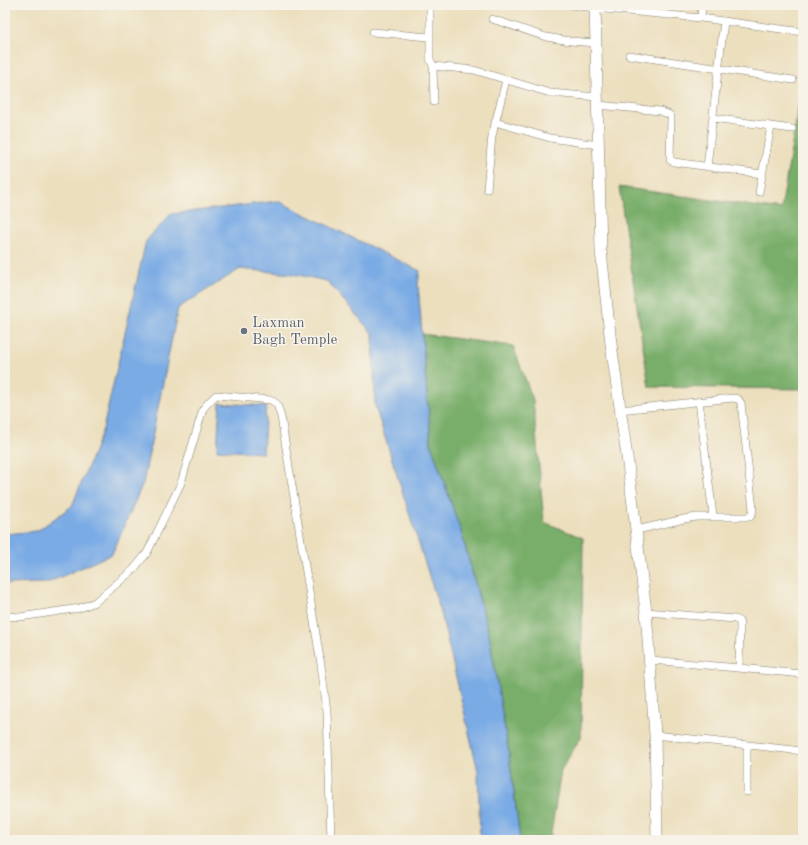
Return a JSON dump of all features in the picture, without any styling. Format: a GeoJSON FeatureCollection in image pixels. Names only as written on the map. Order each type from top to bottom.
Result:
{"type":"FeatureCollection","features":[{"type":"Feature","properties":{"kind":"main road"},"geometry":{"type":"LineString","coordinates":[[595,7],[600,250],[611,344],[637,530],[651,660],[655,735],[657,840]]}},
{"type":"Feature","properties":{"kind":"street"},"geometry":{"type":"LineString","coordinates":[[430,5],[429,37],[430,59],[433,66],[434,102]]}},
{"type":"Feature","properties":{"kind":"street"},"geometry":{"type":"LineString","coordinates":[[571,5],[701,18],[803,32]]}},
{"type":"Feature","properties":{"kind":"street"},"geometry":{"type":"LineString","coordinates":[[701,18],[702,5]]}},
{"type":"Feature","properties":{"kind":"street"},"geometry":{"type":"LineString","coordinates":[[492,19],[546,37],[596,43]]}},
{"type":"Feature","properties":{"kind":"street"},"geometry":{"type":"LineString","coordinates":[[707,167],[724,21]]}},
{"type":"Feature","properties":{"kind":"street"},"geometry":{"type":"LineString","coordinates":[[373,32],[429,37]]}},
{"type":"Feature","properties":{"kind":"street"},"geometry":{"type":"LineString","coordinates":[[629,55],[793,80]]}},
{"type":"Feature","properties":{"kind":"street"},"geometry":{"type":"LineString","coordinates":[[433,66],[467,68],[550,93],[666,113],[671,118],[670,160],[674,162],[762,174]]}},
{"type":"Feature","properties":{"kind":"street"},"geometry":{"type":"LineString","coordinates":[[487,189],[491,143],[506,80]]}},
{"type":"Feature","properties":{"kind":"street"},"geometry":{"type":"LineString","coordinates":[[713,118],[792,128]]}},
{"type":"Feature","properties":{"kind":"street"},"geometry":{"type":"LineString","coordinates":[[495,122],[550,138],[598,145]]}},
{"type":"Feature","properties":{"kind":"street"},"geometry":{"type":"LineString","coordinates":[[759,192],[771,126]]}},
{"type":"Feature","properties":{"kind":"street"},"geometry":{"type":"LineString","coordinates":[[5,616],[20,617],[80,608],[95,602],[133,570],[147,553],[181,482],[204,409],[216,395],[271,400],[277,404],[321,665],[327,711],[331,840]]}},
{"type":"Feature","properties":{"kind":"street"},"geometry":{"type":"LineString","coordinates":[[620,410],[733,398],[738,399],[741,403],[752,514],[750,517],[712,516],[684,519],[637,530]]}},
{"type":"Feature","properties":{"kind":"street"},"geometry":{"type":"LineString","coordinates":[[699,401],[712,516]]}},
{"type":"Feature","properties":{"kind":"street"},"geometry":{"type":"LineString","coordinates":[[646,612],[735,619],[740,625],[739,668]]}},
{"type":"Feature","properties":{"kind":"street"},"geometry":{"type":"LineString","coordinates":[[651,660],[803,674]]}},
{"type":"Feature","properties":{"kind":"street"},"geometry":{"type":"LineString","coordinates":[[655,735],[803,750]]}},
{"type":"Feature","properties":{"kind":"street"},"geometry":{"type":"LineString","coordinates":[[747,744],[747,792]]}},
{"type":"Feature","properties":{"kind":"green space"},"geometry":{"type":"Polygon","coordinates":[[[803,79],[803,389],[649,387],[619,187],[781,210],[803,79]]]}},
{"type":"Feature","properties":{"kind":"green space"},"geometry":{"type":"Polygon","coordinates":[[[422,334],[513,346],[533,400],[544,522],[583,538],[581,737],[561,770],[550,840],[520,840],[508,748],[489,635],[462,535],[431,444],[422,334]]]}},
{"type":"Feature","properties":{"kind":"water"},"geometry":{"type":"Polygon","coordinates":[[[278,201],[420,271],[418,284],[431,444],[462,535],[489,635],[508,748],[520,840],[480,840],[478,771],[441,613],[375,406],[373,334],[327,281],[293,274],[240,269],[178,308],[143,483],[112,554],[47,583],[5,584],[5,534],[37,531],[72,506],[103,429],[146,241],[171,214],[278,201]]]}},
{"type":"Feature","properties":{"kind":"water"},"geometry":{"type":"Polygon","coordinates":[[[220,403],[266,406],[263,453],[217,450],[220,403]]]}},
{"type":"Feature","properties":{"kind":"place","name":"Laxman Bagh Temple"},"geometry":{"type":"Point","coordinates":[244,331]}}]}
